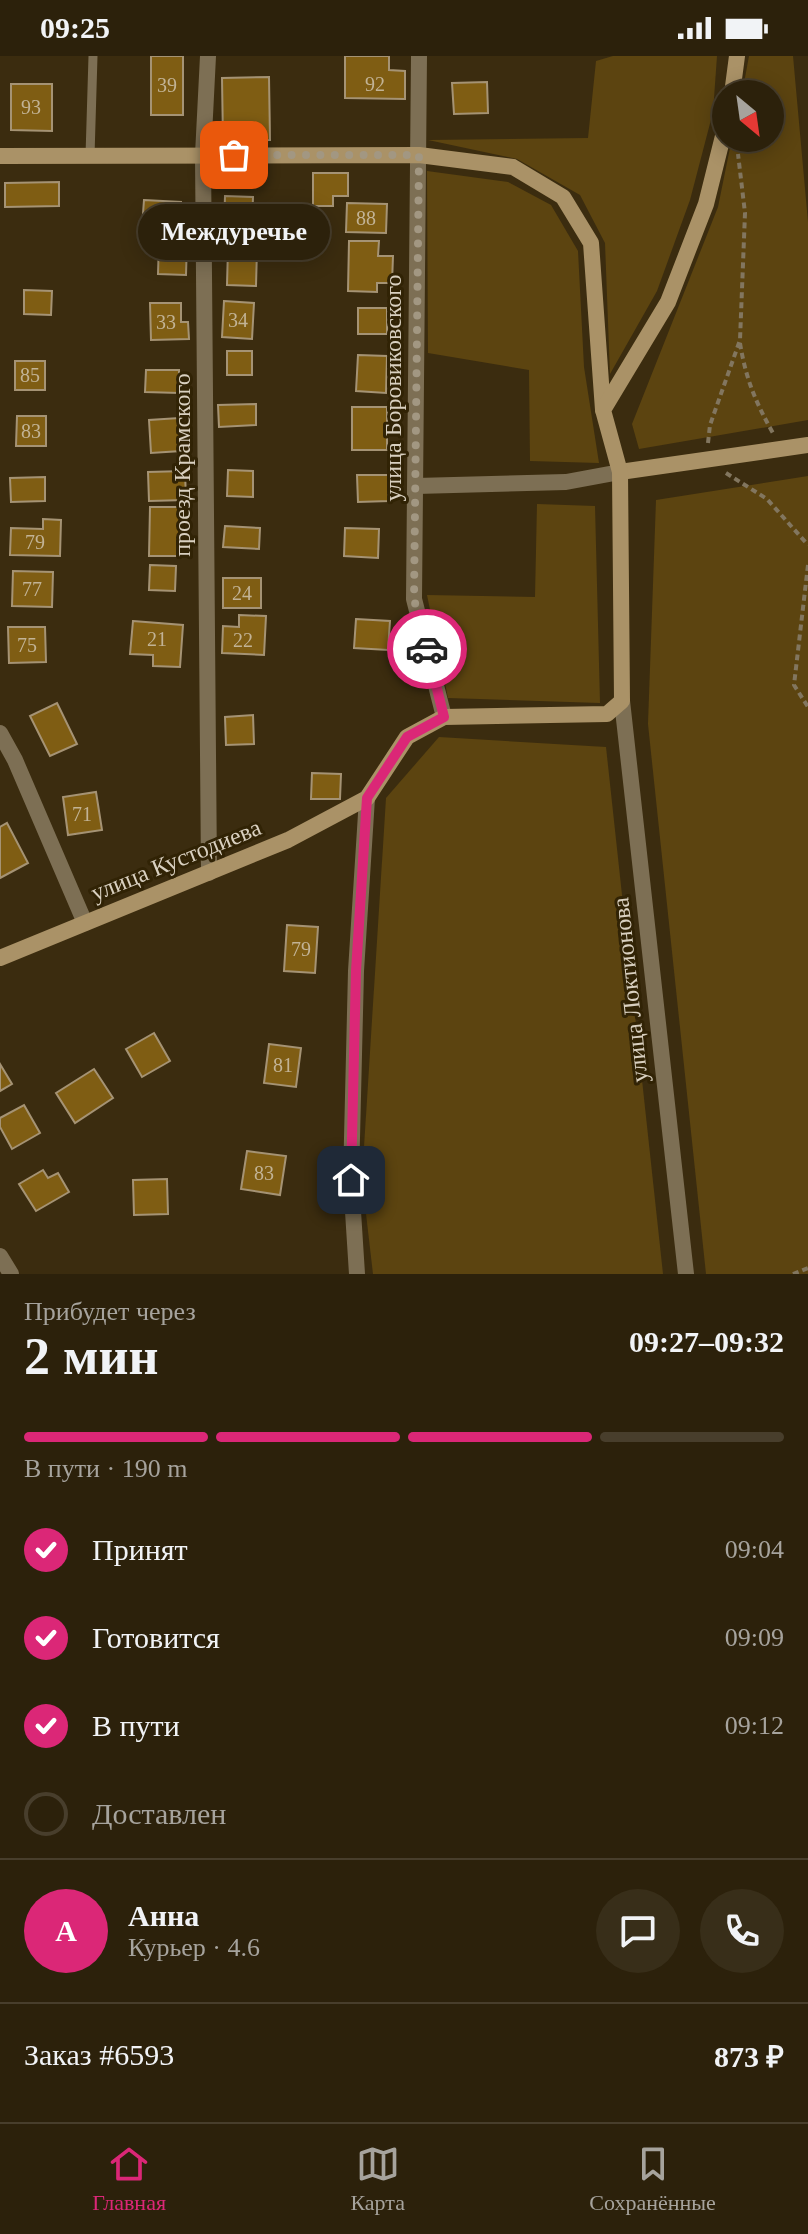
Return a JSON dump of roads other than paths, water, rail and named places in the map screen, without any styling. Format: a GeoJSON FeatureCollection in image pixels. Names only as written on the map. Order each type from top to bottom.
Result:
{"type":"FeatureCollection","features":[{"type":"Feature","properties":{"kind":"street","name":"проезд Крамского"},"geometry":{"type":"LineString","coordinates":[[208,56],[203,155],[209,873]]}},
{"type":"Feature","properties":{"kind":"street","name":"улица Боровиковского"},"geometry":{"type":"LineString","coordinates":[[419,56],[414,599],[444,717]]}},
{"type":"Feature","properties":{"kind":"street"},"geometry":{"type":"LineString","coordinates":[[734,80],[737,56]]}},
{"type":"Feature","properties":{"kind":"street"},"geometry":{"type":"LineString","coordinates":[[603,410],[668,302],[706,204],[719,152]]}},
{"type":"Feature","properties":{"kind":"street"},"geometry":{"type":"LineString","coordinates":[[0,156],[419,155],[513,167],[563,197],[591,243],[603,410],[620,472],[622,701],[607,714],[444,717],[407,737],[367,798],[356,971],[351,1150],[357,1274]]}},
{"type":"Feature","properties":{"kind":"street"},"geometry":{"type":"LineString","coordinates":[[416,486],[566,482],[808,445]]}},
{"type":"Feature","properties":{"kind":"street","name":"улица Локтионова"},"geometry":{"type":"LineString","coordinates":[[622,701],[686,1274]]}},
{"type":"Feature","properties":{"kind":"street"},"geometry":{"type":"LineString","coordinates":[[0,733],[15,760],[85,923]]}},
{"type":"Feature","properties":{"kind":"street","name":"улица Кустодиева"},"geometry":{"type":"LineString","coordinates":[[0,958],[288,840],[367,798]]}},
{"type":"Feature","properties":{"kind":"street"},"geometry":{"type":"LineString","coordinates":[[0,1256],[11,1274]]}},
{"type":"Feature","properties":{"kind":"lane"},"geometry":{"type":"LineString","coordinates":[[90,156],[93,56]]}},
{"type":"Feature","properties":{"kind":"place","name":"Междуречье"},"geometry":{"type":"Point","coordinates":[234,155]}}]}
